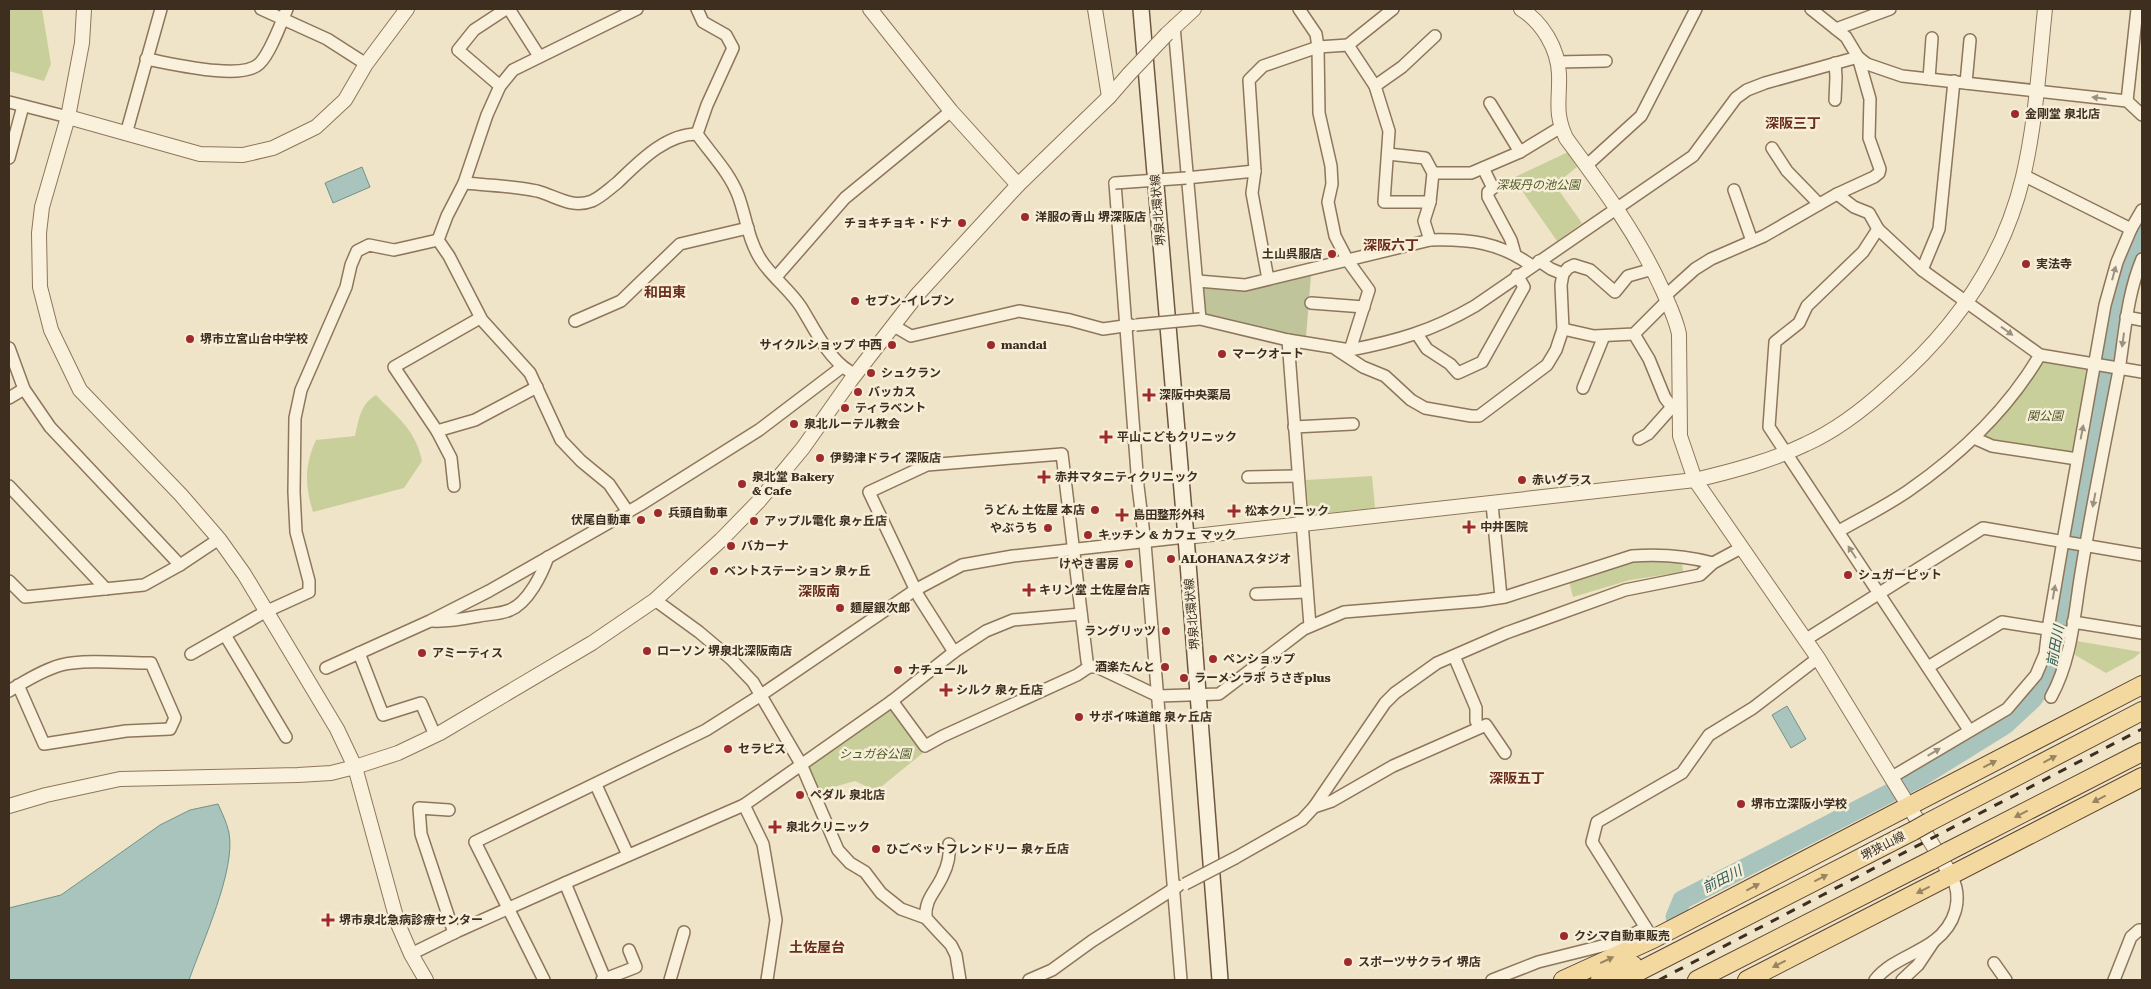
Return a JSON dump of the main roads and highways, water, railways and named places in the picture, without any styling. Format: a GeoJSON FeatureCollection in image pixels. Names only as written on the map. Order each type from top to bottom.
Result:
{"type":"FeatureCollection","features":[{"type":"Feature","properties":{"kind":"main road","name":"堺泉北環状線"},"geometry":{"type":"LineString","coordinates":[[1140,9],[1186,537],[1220,980]]}},
{"type":"Feature","properties":{"kind":"main road"},"geometry":{"type":"LineString","coordinates":[[1563,980],[1649,933],[1906,800],[2142,685]]}},
{"type":"Feature","properties":{"kind":"main road","name":"堺狭山線"},"geometry":{"type":"LineString","coordinates":[[1622,980],[2142,711]]}},
{"type":"Feature","properties":{"kind":"main road"},"geometry":{"type":"LineString","coordinates":[[1697,980],[2142,752]]}},
{"type":"Feature","properties":{"kind":"main road"},"geometry":{"type":"LineString","coordinates":[[1747,980],[2142,777]]}},
{"type":"Feature","properties":{"kind":"main road"},"geometry":{"type":"LineString","coordinates":[[1600,980],[1758,910]]}},
{"type":"Feature","properties":{"kind":"water"},"geometry":{"type":"Polygon","coordinates":[[[362,167],[370,187],[333,203],[325,183],[362,167]]]}},
{"type":"Feature","properties":{"kind":"water"},"geometry":{"type":"Polygon","coordinates":[[[1787,706],[1806,739],[1791,748],[1772,715],[1787,706]]]}},
{"type":"Feature","properties":{"kind":"water"},"geometry":{"type":"Polygon","coordinates":[[[218,804],[229,833],[228,866],[217,906],[189,980],[9,980],[9,908],[61,895],[160,825],[190,810],[218,804]]]}},
{"type":"Feature","properties":{"kind":"waterway","name":"前田川"},"geometry":{"type":"LineString","coordinates":[[1675,917],[1682,900],[1921,777],[2005,725],[2033,699],[2049,677],[2056,653],[2118,299],[2132,254],[2142,232]]}},
{"type":"Feature","properties":{"kind":"railway"},"geometry":{"type":"LineString","coordinates":[[1659,980],[2142,729]]}},
{"type":"Feature","properties":{"kind":"place","name":"金剛堂 泉北店"},"geometry":{"type":"Point","coordinates":[2015,114]}},
{"type":"Feature","properties":{"kind":"place","name":"洋服の青山 堺深阪店"},"geometry":{"type":"Point","coordinates":[1025,217]}},
{"type":"Feature","properties":{"kind":"place","name":"チョキチョキ・ドナ"},"geometry":{"type":"Point","coordinates":[962,223]}},
{"type":"Feature","properties":{"kind":"place","name":"土山呉服店"},"geometry":{"type":"Point","coordinates":[1332,254]}},
{"type":"Feature","properties":{"kind":"place","name":"実法寺"},"geometry":{"type":"Point","coordinates":[2026,264]}},
{"type":"Feature","properties":{"kind":"place","name":"セブン-イレブン"},"geometry":{"type":"Point","coordinates":[855,301]}},
{"type":"Feature","properties":{"kind":"place","name":"堺市立宮山台中学校"},"geometry":{"type":"Point","coordinates":[190,339]}},
{"type":"Feature","properties":{"kind":"place","name":"サイクルショップ 中西"},"geometry":{"type":"Point","coordinates":[892,345]}},
{"type":"Feature","properties":{"kind":"place","name":"mandai"},"geometry":{"type":"Point","coordinates":[991,345]}},
{"type":"Feature","properties":{"kind":"place","name":"マークオート"},"geometry":{"type":"Point","coordinates":[1222,354]}},
{"type":"Feature","properties":{"kind":"place","name":"シュクラン"},"geometry":{"type":"Point","coordinates":[871,373]}},
{"type":"Feature","properties":{"kind":"place","name":"バッカス"},"geometry":{"type":"Point","coordinates":[858,392]}},
{"type":"Feature","properties":{"kind":"place","name":"深阪中央薬局"},"geometry":{"type":"Point","coordinates":[1149,395]}},
{"type":"Feature","properties":{"kind":"place","name":"ティラベント"},"geometry":{"type":"Point","coordinates":[845,408]}},
{"type":"Feature","properties":{"kind":"place","name":"泉北ルーテル教会"},"geometry":{"type":"Point","coordinates":[794,424]}},
{"type":"Feature","properties":{"kind":"place","name":"平山こどもクリニック"},"geometry":{"type":"Point","coordinates":[1106,437]}},
{"type":"Feature","properties":{"kind":"place","name":"伊勢津ドライ 深阪店"},"geometry":{"type":"Point","coordinates":[820,458]}},
{"type":"Feature","properties":{"kind":"place","name":"赤井マタニティクリニック"},"geometry":{"type":"Point","coordinates":[1044,477]}},
{"type":"Feature","properties":{"kind":"place","name":"赤いグラス"},"geometry":{"type":"Point","coordinates":[1522,480]}},
{"type":"Feature","properties":{"kind":"place","name":"泉北堂 Bakery & Cafe"},"geometry":{"type":"Point","coordinates":[742,484]}},
{"type":"Feature","properties":{"kind":"place","name":"うどん 土佐屋 本店"},"geometry":{"type":"Point","coordinates":[1095,510]}},
{"type":"Feature","properties":{"kind":"place","name":"松本クリニック"},"geometry":{"type":"Point","coordinates":[1234,511]}},
{"type":"Feature","properties":{"kind":"place","name":"兵頭自動車"},"geometry":{"type":"Point","coordinates":[658,513]}},
{"type":"Feature","properties":{"kind":"place","name":"島田整形外科"},"geometry":{"type":"Point","coordinates":[1122,515]}},
{"type":"Feature","properties":{"kind":"place","name":"伏尾自動車"},"geometry":{"type":"Point","coordinates":[641,520]}},
{"type":"Feature","properties":{"kind":"place","name":"アップル電化 泉ヶ丘店"},"geometry":{"type":"Point","coordinates":[754,521]}},
{"type":"Feature","properties":{"kind":"place","name":"中井医院"},"geometry":{"type":"Point","coordinates":[1469,527]}},
{"type":"Feature","properties":{"kind":"place","name":"やぶうち"},"geometry":{"type":"Point","coordinates":[1048,528]}},
{"type":"Feature","properties":{"kind":"place","name":"キッチン & カフェ マック"},"geometry":{"type":"Point","coordinates":[1088,535]}},
{"type":"Feature","properties":{"kind":"place","name":"バカーナ"},"geometry":{"type":"Point","coordinates":[731,546]}},
{"type":"Feature","properties":{"kind":"place","name":"ALOHANAスタジオ"},"geometry":{"type":"Point","coordinates":[1171,559]}},
{"type":"Feature","properties":{"kind":"place","name":"けやき書房"},"geometry":{"type":"Point","coordinates":[1129,564]}},
{"type":"Feature","properties":{"kind":"place","name":"ベントステーション 泉ヶ丘"},"geometry":{"type":"Point","coordinates":[714,571]}},
{"type":"Feature","properties":{"kind":"place","name":"シュガーピット"},"geometry":{"type":"Point","coordinates":[1848,575]}},
{"type":"Feature","properties":{"kind":"place","name":"キリン堂 土佐屋台店"},"geometry":{"type":"Point","coordinates":[1029,590]}},
{"type":"Feature","properties":{"kind":"place","name":"麺屋銀次郎"},"geometry":{"type":"Point","coordinates":[840,608]}},
{"type":"Feature","properties":{"kind":"place","name":"ラングリッツ"},"geometry":{"type":"Point","coordinates":[1166,631]}},
{"type":"Feature","properties":{"kind":"place","name":"ローソン 堺泉北深阪南店"},"geometry":{"type":"Point","coordinates":[647,651]}},
{"type":"Feature","properties":{"kind":"place","name":"アミーティス"},"geometry":{"type":"Point","coordinates":[422,653]}},
{"type":"Feature","properties":{"kind":"place","name":"ペンショップ"},"geometry":{"type":"Point","coordinates":[1213,659]}},
{"type":"Feature","properties":{"kind":"place","name":"酒楽たんと"},"geometry":{"type":"Point","coordinates":[1165,667]}},
{"type":"Feature","properties":{"kind":"place","name":"ナチュール"},"geometry":{"type":"Point","coordinates":[898,670]}},
{"type":"Feature","properties":{"kind":"place","name":"ラーメンラボ うさぎplus"},"geometry":{"type":"Point","coordinates":[1184,678]}},
{"type":"Feature","properties":{"kind":"place","name":"シルク 泉ヶ丘店"},"geometry":{"type":"Point","coordinates":[946,690]}},
{"type":"Feature","properties":{"kind":"place","name":"サボイ味道館 泉ヶ丘店"},"geometry":{"type":"Point","coordinates":[1079,717]}},
{"type":"Feature","properties":{"kind":"place","name":"セラピス"},"geometry":{"type":"Point","coordinates":[728,749]}},
{"type":"Feature","properties":{"kind":"place","name":"ペダル 泉北店"},"geometry":{"type":"Point","coordinates":[800,795]}},
{"type":"Feature","properties":{"kind":"place","name":"堺市立深阪小学校"},"geometry":{"type":"Point","coordinates":[1741,804]}},
{"type":"Feature","properties":{"kind":"place","name":"泉北クリニック"},"geometry":{"type":"Point","coordinates":[775,827]}},
{"type":"Feature","properties":{"kind":"place","name":"ひごペットフレンドリー 泉ヶ丘店"},"geometry":{"type":"Point","coordinates":[876,849]}},
{"type":"Feature","properties":{"kind":"place","name":"堺市泉北急病診療センター"},"geometry":{"type":"Point","coordinates":[328,920]}},
{"type":"Feature","properties":{"kind":"place","name":"クシマ自動車販売"},"geometry":{"type":"Point","coordinates":[1564,936]}},
{"type":"Feature","properties":{"kind":"place","name":"スポーツサクライ 堺店"},"geometry":{"type":"Point","coordinates":[1348,962]}},
{"type":"Feature","properties":{"kind":"district","name":"深阪三丁"},"geometry":{"type":"Point","coordinates":[1793,123]}},
{"type":"Feature","properties":{"kind":"district","name":"深阪六丁"},"geometry":{"type":"Point","coordinates":[1391,245]}},
{"type":"Feature","properties":{"kind":"district","name":"和田東"},"geometry":{"type":"Point","coordinates":[665,292]}},
{"type":"Feature","properties":{"kind":"district","name":"深阪南"},"geometry":{"type":"Point","coordinates":[819,591]}},
{"type":"Feature","properties":{"kind":"district","name":"深阪五丁"},"geometry":{"type":"Point","coordinates":[1517,778]}},
{"type":"Feature","properties":{"kind":"district","name":"土佐屋台"},"geometry":{"type":"Point","coordinates":[817,947]}},
{"type":"Feature","properties":{"kind":"park label","name":"深坂丹の池公園"},"geometry":{"type":"Point","coordinates":[1538,185]}},
{"type":"Feature","properties":{"kind":"park label","name":"関公園"},"geometry":{"type":"Point","coordinates":[2045,416]}},
{"type":"Feature","properties":{"kind":"park label","name":"シュガ谷公園"},"geometry":{"type":"Point","coordinates":[875,754]}}]}
